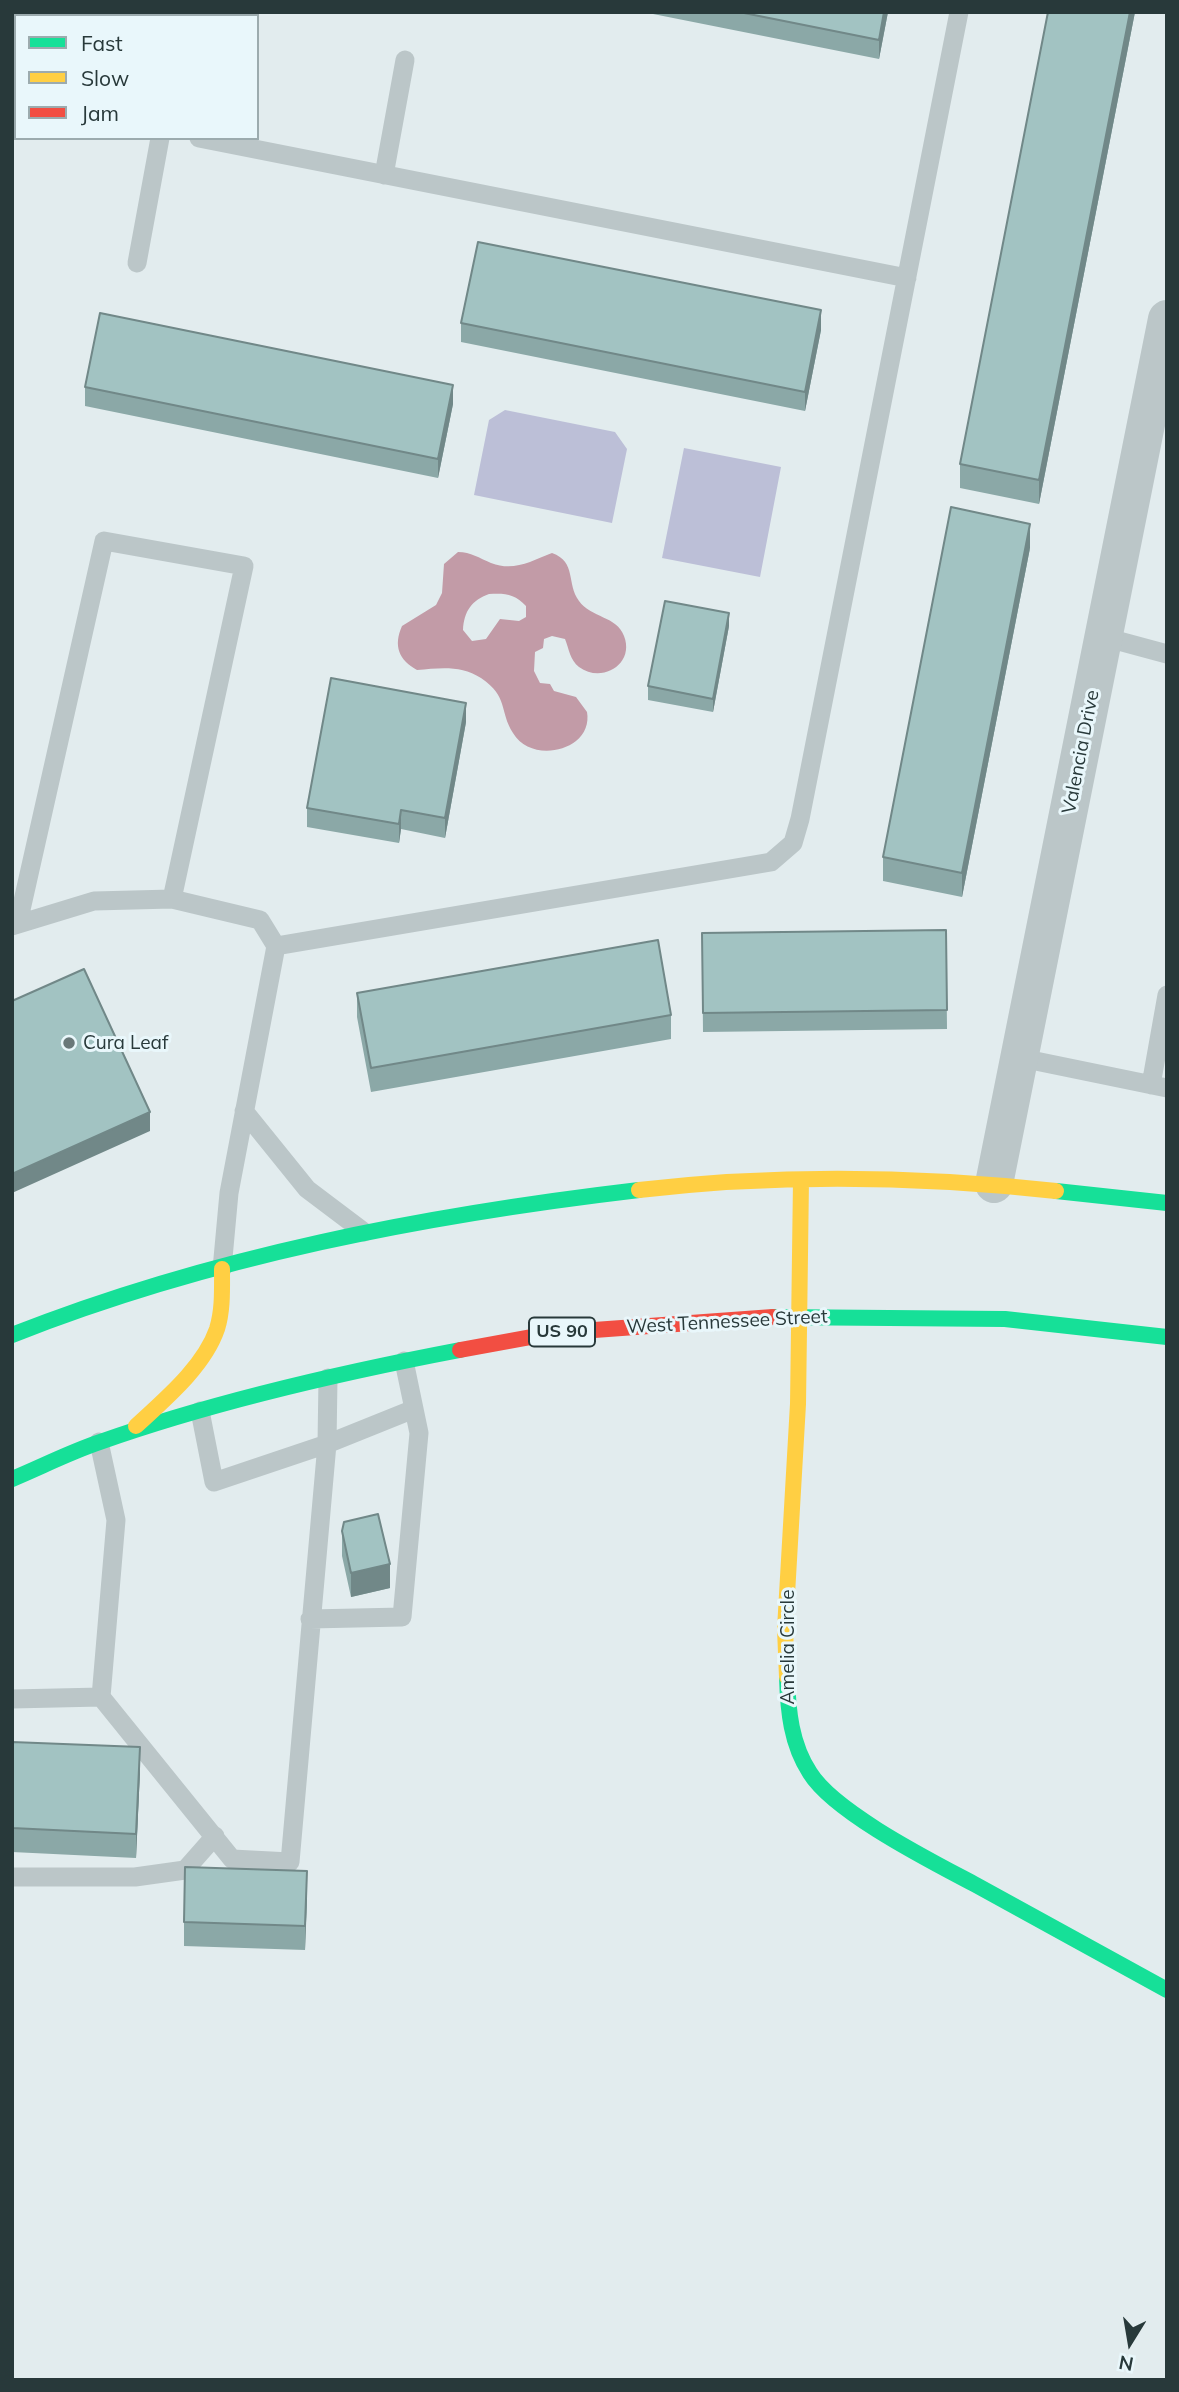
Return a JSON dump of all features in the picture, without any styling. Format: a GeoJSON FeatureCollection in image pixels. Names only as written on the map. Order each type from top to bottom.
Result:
{"type":"FeatureCollection","features":[{"type":"Feature","properties":{"kind":"main road"},"geometry":{"type":"LineString","coordinates":[[12,1335],[88,1305],[295,1247],[510,1205],[691,1184],[802,1180],[995,1184],[1167,1203]]}},
{"type":"Feature","properties":{"kind":"main road","name":"Amelia Circle"},"geometry":{"type":"LineString","coordinates":[[802,1180],[800,1315],[785,1629],[788,1713],[797,1750],[811,1776],[831,1796],[893,1840],[1167,1990]]}},
{"type":"Feature","properties":{"kind":"main road"},"geometry":{"type":"LineString","coordinates":[[129,1432],[170,1394],[215,1335],[223,1296],[222,1269]]}},
{"type":"Feature","properties":{"kind":"main road","name":"West Tennessee Street"},"geometry":{"type":"LineString","coordinates":[[12,1479],[99,1442],[200,1411],[404,1361],[553,1333],[800,1315],[1005,1319],[1167,1337]]}},
{"type":"Feature","properties":{"kind":"street","name":"Valencia Drive"},"geometry":{"type":"LineString","coordinates":[[995,1184],[1167,319]]}},
{"type":"Feature","properties":{"kind":"lane"},"geometry":{"type":"LineString","coordinates":[[276,946],[771,862],[793,843],[800,819],[959,12]]}},
{"type":"Feature","properties":{"kind":"lane"},"geometry":{"type":"LineString","coordinates":[[384,175],[405,60]]}},
{"type":"Feature","properties":{"kind":"lane"},"geometry":{"type":"LineString","coordinates":[[137,263],[160,140]]}},
{"type":"Feature","properties":{"kind":"lane"},"geometry":{"type":"LineString","coordinates":[[209,140],[907,278]]}},
{"type":"Feature","properties":{"kind":"lane"},"geometry":{"type":"LineString","coordinates":[[172,899],[244,566],[104,541],[15,925],[94,901],[172,899],[260,920],[276,946],[229,1193],[222,1269]]}},
{"type":"Feature","properties":{"kind":"lane"},"geometry":{"type":"LineString","coordinates":[[1104,637],[1167,654]]}},
{"type":"Feature","properties":{"kind":"lane"},"geometry":{"type":"LineString","coordinates":[[1021,1058],[1159,1086],[1167,995]]}},
{"type":"Feature","properties":{"kind":"lane"},"geometry":{"type":"LineString","coordinates":[[244,1111],[307,1189],[365,1233]]}},
{"type":"Feature","properties":{"kind":"lane"},"geometry":{"type":"LineString","coordinates":[[310,1619],[402,1617],[419,1433],[404,1361]]}},
{"type":"Feature","properties":{"kind":"lane"},"geometry":{"type":"LineString","coordinates":[[99,1442],[116,1520],[101,1697],[232,1859],[290,1862],[327,1444],[328,1378]]}},
{"type":"Feature","properties":{"kind":"lane"},"geometry":{"type":"LineString","coordinates":[[200,1411],[214,1482],[327,1444],[414,1409]]}},
{"type":"Feature","properties":{"kind":"lane"},"geometry":{"type":"LineString","coordinates":[[12,1699],[101,1697]]}},
{"type":"Feature","properties":{"kind":"lane"},"geometry":{"type":"LineString","coordinates":[[12,1877],[135,1877],[185,1870],[215,1836]]}},
{"type":"Feature","properties":{"kind":"shaded area"},"geometry":{"type":"Polygon","coordinates":[[[505,410],[615,432],[627,449],[612,523],[474,495],[489,420],[505,410]]]}},
{"type":"Feature","properties":{"kind":"shaded area"},"geometry":{"type":"Polygon","coordinates":[[[684,448],[781,467],[760,577],[662,558],[684,448]]]}},
{"type":"Feature","properties":{"kind":"shaded area"},"geometry":{"type":"Polygon","coordinates":[[[458,552],[507,566],[522,564],[552,553],[560,557],[568,567],[575,594],[584,607],[621,629],[626,646],[625,655],[621,663],[606,672],[588,672],[579,667],[572,658],[565,639],[552,636],[544,639],[543,648],[535,652],[534,671],[540,683],[550,684],[554,691],[576,697],[587,712],[586,728],[576,741],[569,746],[552,750],[526,746],[513,733],[500,698],[481,678],[458,669],[417,670],[402,657],[398,640],[402,626],[436,605],[442,593],[444,564],[458,552]],[[495,594],[478,599],[467,612],[463,630],[472,641],[486,639],[500,619],[519,621],[526,617],[526,606],[518,599],[495,594]]]}},
{"type":"Feature","properties":{"kind":"building"},"geometry":{"type":"Polygon","coordinates":[[[739,12],[884,12],[879,40],[739,12]]]}},
{"type":"Feature","properties":{"kind":"building"},"geometry":{"type":"Polygon","coordinates":[[[1048,12],[1130,12],[1039,480],[960,464],[1048,12]]]}},
{"type":"Feature","properties":{"kind":"building"},"geometry":{"type":"Polygon","coordinates":[[[478,242],[821,310],[805,392],[461,323],[478,242]]]}},
{"type":"Feature","properties":{"kind":"building"},"geometry":{"type":"Polygon","coordinates":[[[100,313],[453,385],[438,459],[85,387],[100,313]]]}},
{"type":"Feature","properties":{"kind":"building"},"geometry":{"type":"Polygon","coordinates":[[[951,507],[1030,524],[962,873],[883,857],[951,507]]]}},
{"type":"Feature","properties":{"kind":"building"},"geometry":{"type":"Polygon","coordinates":[[[665,601],[729,613],[713,699],[648,686],[665,601]]]}},
{"type":"Feature","properties":{"kind":"building"},"geometry":{"type":"Polygon","coordinates":[[[331,678],[466,703],[445,818],[401,810],[399,824],[307,808],[331,678]]]}},
{"type":"Feature","properties":{"kind":"building"},"geometry":{"type":"Polygon","coordinates":[[[946,930],[947,1010],[703,1013],[702,933],[946,930]]]}},
{"type":"Feature","properties":{"kind":"building"},"geometry":{"type":"Polygon","coordinates":[[[658,940],[671,1015],[371,1068],[357,993],[658,940]]]}},
{"type":"Feature","properties":{"kind":"building"},"geometry":{"type":"Polygon","coordinates":[[[84,969],[150,1112],[12,1174],[12,1001],[84,969]]]}},
{"type":"Feature","properties":{"kind":"building"},"geometry":{"type":"Polygon","coordinates":[[[378,1514],[390,1564],[351,1573],[342,1531],[344,1522],[378,1514]]]}},
{"type":"Feature","properties":{"kind":"building"},"geometry":{"type":"Polygon","coordinates":[[[12,1742],[140,1747],[136,1834],[12,1828],[12,1742]]]}},
{"type":"Feature","properties":{"kind":"building"},"geometry":{"type":"Polygon","coordinates":[[[185,1867],[307,1871],[305,1926],[184,1922],[185,1867]]]}},
{"type":"Feature","properties":{"kind":"traffic: fast"},"geometry":{"type":"LineString","coordinates":[[12,1335],[164,1283],[321,1242],[479,1212],[639,1190]]}},
{"type":"Feature","properties":{"kind":"traffic: fast"},"geometry":{"type":"LineString","coordinates":[[1056,1191],[1167,1203]]}},
{"type":"Feature","properties":{"kind":"traffic: fast"},"geometry":{"type":"LineString","coordinates":[[773,1317],[1005,1319],[1167,1337]]}},
{"type":"Feature","properties":{"kind":"traffic: fast"},"geometry":{"type":"LineString","coordinates":[[12,1479],[89,1446],[233,1401],[324,1378],[460,1350]]}},
{"type":"Feature","properties":{"kind":"traffic: fast"},"geometry":{"type":"LineString","coordinates":[[787,1677],[790,1715],[799,1751],[810,1773],[840,1804],[911,1850],[1167,1990]]}},
{"type":"Feature","properties":{"kind":"traffic: slow"},"geometry":{"type":"LineString","coordinates":[[639,1190],[743,1181],[848,1179],[952,1182],[1056,1191]]}},
{"type":"Feature","properties":{"kind":"traffic: slow"},"geometry":{"type":"LineString","coordinates":[[787,1677],[785,1629],[798,1404],[801,1180]]}},
{"type":"Feature","properties":{"kind":"traffic: slow"},"geometry":{"type":"LineString","coordinates":[[136,1426],[193,1370],[211,1343],[220,1314],[222,1269]]}},
{"type":"Feature","properties":{"kind":"traffic: jam"},"geometry":{"type":"LineString","coordinates":[[460,1350],[553,1333],[773,1317]]}},
{"type":"Feature","properties":{"kind":"place","name":"Cura Leaf"},"geometry":{"type":"Point","coordinates":[69,1043]}}]}
